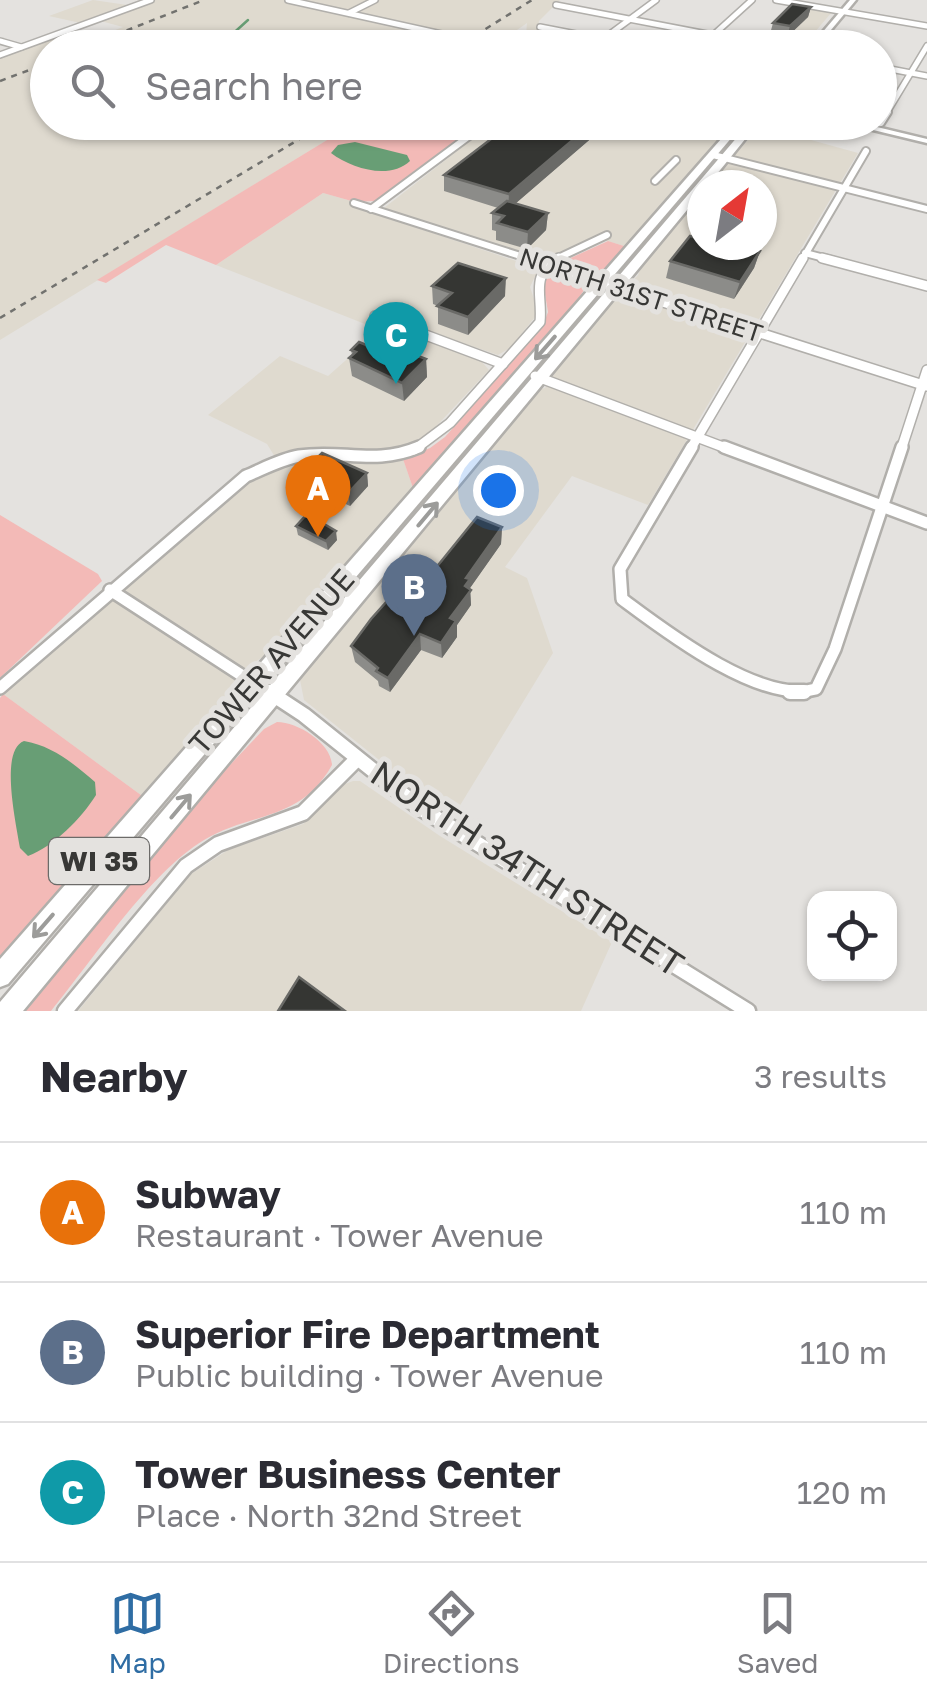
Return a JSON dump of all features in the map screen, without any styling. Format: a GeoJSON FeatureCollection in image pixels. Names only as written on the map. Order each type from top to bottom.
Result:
{"type":"FeatureCollection","features":[{"type":"Feature","properties":{"kind":"main road"},"geometry":{"type":"LineString","coordinates":[[828,30],[853,0]]}},
{"type":"Feature","properties":{"kind":"main road"},"geometry":{"type":"LineString","coordinates":[[897,131],[927,139]]}},
{"type":"Feature","properties":{"kind":"main road"},"geometry":{"type":"LineString","coordinates":[[897,133],[927,139]]}},
{"type":"Feature","properties":{"kind":"main road","name":"TOWER AVENUE"},"geometry":{"type":"LineString","coordinates":[[711,170],[730,140]]}},
{"type":"Feature","properties":{"kind":"main road","name":"TOWER AVENUE"},"geometry":{"type":"LineString","coordinates":[[8,1011],[541,379],[610,285],[736,140]]}},
{"type":"Feature","properties":{"kind":"main road","name":"TOWER AVENUE"},"geometry":{"type":"LineString","coordinates":[[0,976],[524,372],[687,202]]}},
{"type":"Feature","properties":{"kind":"street"},"geometry":{"type":"LineString","coordinates":[[70,30],[151,0]]}},
{"type":"Feature","properties":{"kind":"street"},"geometry":{"type":"LineString","coordinates":[[288,0],[425,30]]}},
{"type":"Feature","properties":{"kind":"street"},"geometry":{"type":"LineString","coordinates":[[348,13],[375,0]]}},
{"type":"Feature","properties":{"kind":"street"},"geometry":{"type":"LineString","coordinates":[[615,30],[656,0]]}},
{"type":"Feature","properties":{"kind":"street"},"geometry":{"type":"LineString","coordinates":[[719,30],[752,0]]}},
{"type":"Feature","properties":{"kind":"street"},"geometry":{"type":"LineString","coordinates":[[776,0],[927,26]]}},
{"type":"Feature","properties":{"kind":"street"},"geometry":{"type":"LineString","coordinates":[[556,5],[687,30]]}},
{"type":"Feature","properties":{"kind":"street"},"geometry":{"type":"LineString","coordinates":[[540,26],[559,30]]}},
{"type":"Feature","properties":{"kind":"street"},"geometry":{"type":"LineString","coordinates":[[0,41],[22,48]]}},
{"type":"Feature","properties":{"kind":"street"},"geometry":{"type":"LineString","coordinates":[[0,56],[30,45]]}},
{"type":"Feature","properties":{"kind":"street"},"geometry":{"type":"LineString","coordinates":[[897,94],[927,46]]}},
{"type":"Feature","properties":{"kind":"street"},"geometry":{"type":"LineString","coordinates":[[897,69],[927,76]]}},
{"type":"Feature","properties":{"kind":"street"},"geometry":{"type":"LineString","coordinates":[[371,208],[464,140]]}},
{"type":"Feature","properties":{"kind":"street"},"geometry":{"type":"LineString","coordinates":[[866,151],[620,569],[622,599],[662,630],[743,673],[795,694],[816,689],[835,649],[927,370]]}},
{"type":"Feature","properties":{"kind":"street"},"geometry":{"type":"LineString","coordinates":[[719,157],[927,209]]}},
{"type":"Feature","properties":{"kind":"street"},"geometry":{"type":"LineString","coordinates":[[656,181],[676,160]]}},
{"type":"Feature","properties":{"kind":"street","name":"NORTH 31ST STREET"},"geometry":{"type":"LineString","coordinates":[[354,203],[924,386]]}},
{"type":"Feature","properties":{"kind":"street"},"geometry":{"type":"LineString","coordinates":[[0,688],[110,590],[256,470],[295,456],[322,454],[371,460],[404,454],[437,436],[540,322],[543,308],[536,285],[550,266],[562,255],[596,245],[608,235]]}},
{"type":"Feature","properties":{"kind":"street"},"geometry":{"type":"LineString","coordinates":[[806,253],[927,286]]}},
{"type":"Feature","properties":{"kind":"street"},"geometry":{"type":"LineString","coordinates":[[376,316],[503,364]]}},
{"type":"Feature","properties":{"kind":"street"},"geometry":{"type":"LineString","coordinates":[[524,372],[927,524]]}},
{"type":"Feature","properties":{"kind":"street","name":"NORTH 34TH STREET"},"geometry":{"type":"LineString","coordinates":[[110,590],[315,722],[420,808],[748,1011]]}},
{"type":"Feature","properties":{"kind":"street"},"geometry":{"type":"LineString","coordinates":[[64,1011],[186,866],[218,844],[303,812],[357,759]]}},
{"type":"Feature","properties":{"kind":"shaded area"},"geometry":{"type":"Polygon","coordinates":[[[93,0],[134,6],[151,0],[560,0],[539,21],[537,30],[526,30],[527,23],[517,30],[115,30],[123,27],[97,20],[85,24],[49,16],[93,0]]]}},
{"type":"Feature","properties":{"kind":"shaded area"},"geometry":{"type":"Polygon","coordinates":[[[810,8],[832,12],[817,30],[774,30],[793,11],[810,8]]]}},
{"type":"Feature","properties":{"kind":"shaded area"},"geometry":{"type":"Polygon","coordinates":[[[30,44],[30,140],[327,140],[0,340],[0,55],[30,44]]]}},
{"type":"Feature","properties":{"kind":"shaded area"},"geometry":{"type":"Polygon","coordinates":[[[327,140],[459,140],[375,201],[355,202],[323,193],[216,265],[166,245],[106,283],[97,280],[327,140]]]}},
{"type":"Feature","properties":{"kind":"shaded area"},"geometry":{"type":"Polygon","coordinates":[[[471,140],[722,140],[695,170],[687,170],[687,179],[627,247],[598,238],[541,259],[384,208],[471,140]]]}},
{"type":"Feature","properties":{"kind":"shaded area"},"geometry":{"type":"Polygon","coordinates":[[[748,140],[811,140],[858,153],[648,505],[572,476],[505,567],[527,578],[553,653],[456,812],[403,779],[304,700],[300,680],[538,390],[545,388],[574,344],[638,275],[643,262],[687,210],[687,260],[777,260],[777,170],[721,170],[748,140]]]}},
{"type":"Feature","properties":{"kind":"shaded area"},"geometry":{"type":"Polygon","coordinates":[[[355,142],[407,155],[410,161],[392,170],[371,170],[349,164],[331,153],[338,145],[355,142]]]}},
{"type":"Feature","properties":{"kind":"shaded area"},"geometry":{"type":"Polygon","coordinates":[[[323,193],[534,267],[537,272],[530,287],[535,317],[510,348],[498,355],[393,319],[388,324],[482,362],[489,370],[428,435],[400,450],[414,491],[274,650],[255,662],[199,726],[181,757],[145,798],[3,694],[240,487],[280,465],[267,444],[208,415],[280,356],[328,376],[380,330],[216,265],[323,193]]]}},
{"type":"Feature","properties":{"kind":"shaded area"},"geometry":{"type":"Polygon","coordinates":[[[608,241],[627,247],[605,271],[589,272],[564,261],[608,241]]]}},
{"type":"Feature","properties":{"kind":"shaded area"},"geometry":{"type":"Polygon","coordinates":[[[552,275],[577,281],[584,290],[568,315],[414,491],[403,459],[445,437],[542,328],[548,312],[543,282],[552,275]]]}},
{"type":"Feature","properties":{"kind":"shaded area"},"geometry":{"type":"Polygon","coordinates":[[[0,515],[98,574],[102,581],[0,678],[0,515]]]}},
{"type":"Feature","properties":{"kind":"shaded area"},"geometry":{"type":"Polygon","coordinates":[[[3,694],[145,798],[0,963],[0,698],[3,694]]]}},
{"type":"Feature","properties":{"kind":"shaded area"},"geometry":{"type":"Polygon","coordinates":[[[277,722],[303,730],[326,749],[332,765],[319,783],[290,806],[222,831],[183,855],[142,895],[51,1011],[23,1011],[211,785],[264,729],[277,722]]]}},
{"type":"Feature","properties":{"kind":"shaded area"},"geometry":{"type":"Polygon","coordinates":[[[24,741],[54,751],[71,762],[95,782],[96,795],[66,831],[28,856],[20,848],[11,787],[13,757],[24,741]]]}},
{"type":"Feature","properties":{"kind":"shaded area"},"geometry":{"type":"Polygon","coordinates":[[[353,781],[360,781],[440,836],[612,942],[581,1011],[78,1011],[191,874],[228,850],[303,824],[353,781]]]}},
{"type":"Feature","properties":{"kind":"building"},"geometry":{"type":"Polygon","coordinates":[[[792,4],[811,7],[790,26],[773,23],[792,4]]]}},
{"type":"Feature","properties":{"kind":"building"},"geometry":{"type":"Polygon","coordinates":[[[490,140],[573,140],[509,194],[444,175],[490,140]]]}},
{"type":"Feature","properties":{"kind":"building"},"geometry":{"type":"Polygon","coordinates":[[[507,201],[548,213],[528,232],[497,223],[504,216],[492,213],[507,201]]]}},
{"type":"Feature","properties":{"kind":"building"},"geometry":{"type":"Polygon","coordinates":[[[687,240],[687,260],[754,260],[740,282],[670,261],[687,240]]]}},
{"type":"Feature","properties":{"kind":"building"},"geometry":{"type":"Polygon","coordinates":[[[458,263],[506,278],[468,317],[437,306],[452,293],[432,286],[458,263]]]}},
{"type":"Feature","properties":{"kind":"building"},"geometry":{"type":"Polygon","coordinates":[[[359,342],[383,352],[390,345],[426,359],[402,383],[349,358],[359,342]]]}},
{"type":"Feature","properties":{"kind":"building"},"geometry":{"type":"Polygon","coordinates":[[[322,453],[367,473],[348,493],[303,472],[322,453]]]}},
{"type":"Feature","properties":{"kind":"building"},"geometry":{"type":"Polygon","coordinates":[[[307,514],[336,531],[326,541],[296,526],[307,514]]]}},
{"type":"Feature","properties":{"kind":"building"},"geometry":{"type":"Polygon","coordinates":[[[477,517],[502,527],[466,578],[470,579],[465,586],[471,590],[450,618],[456,621],[441,643],[420,634],[388,678],[376,671],[378,668],[351,646],[388,600],[396,604],[427,565],[435,569],[477,517]]]}},
{"type":"Feature","properties":{"kind":"building"},"geometry":{"type":"Polygon","coordinates":[[[299,977],[345,1011],[278,1011],[299,977]]]}},
{"type":"Feature","properties":{"kind":"waterway"},"geometry":{"type":"LineString","coordinates":[[237,30],[248,20]]}},
{"type":"Feature","properties":{"kind":"railway"},"geometry":{"type":"LineString","coordinates":[[128,30],[204,0]]}},
{"type":"Feature","properties":{"kind":"railway"},"geometry":{"type":"LineString","coordinates":[[484,30],[532,0]]}},
{"type":"Feature","properties":{"kind":"railway"},"geometry":{"type":"LineString","coordinates":[[0,81],[30,70]]}},
{"type":"Feature","properties":{"kind":"railway"},"geometry":{"type":"LineString","coordinates":[[0,318],[298,140]]}},
{"type":"Feature","properties":{"kind":"place","name":"Tower Business Center"},"geometry":{"type":"Point","coordinates":[396,384]}},
{"type":"Feature","properties":{"kind":"place","name":"Subway"},"geometry":{"type":"Point","coordinates":[318,537]}},
{"type":"Feature","properties":{"kind":"place","name":"Superior Fire Department"},"geometry":{"type":"Point","coordinates":[414,636]}}]}
